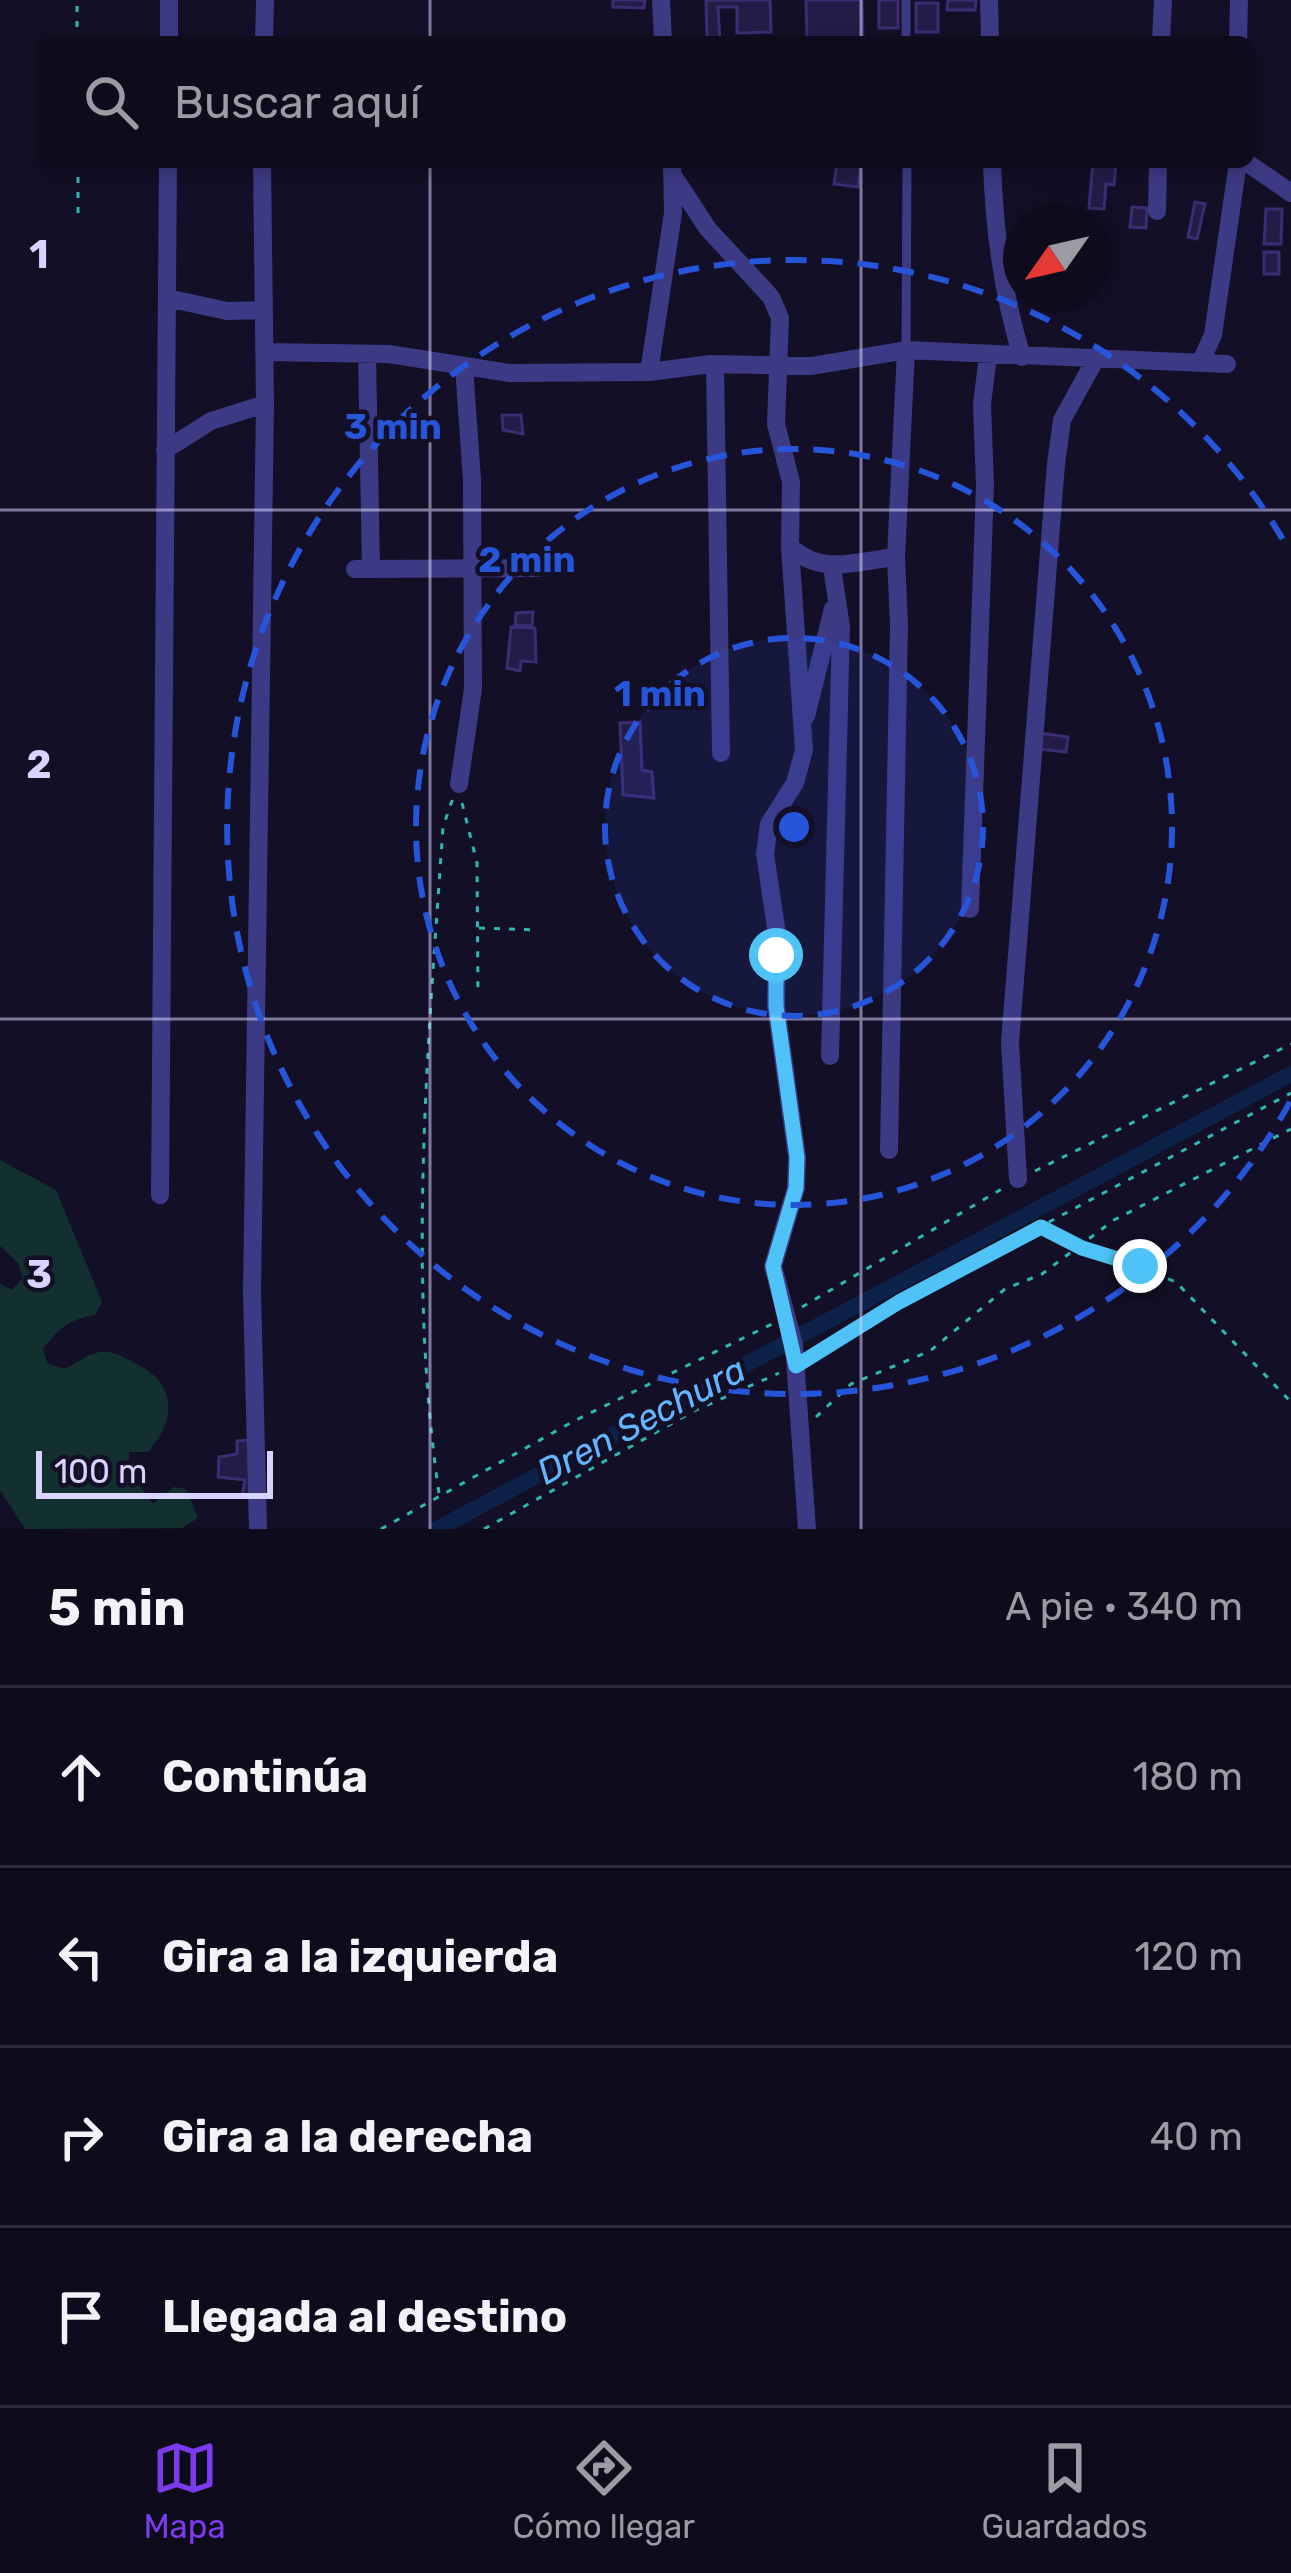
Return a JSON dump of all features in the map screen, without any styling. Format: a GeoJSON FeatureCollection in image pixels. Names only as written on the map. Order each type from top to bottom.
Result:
{"type":"FeatureCollection","features":[{"type":"Feature","properties":{"kind":"street"},"geometry":{"type":"LineString","coordinates":[[169,0],[169,36]]}},
{"type":"Feature","properties":{"kind":"street"},"geometry":{"type":"LineString","coordinates":[[264,36],[265,0]]}},
{"type":"Feature","properties":{"kind":"street"},"geometry":{"type":"LineString","coordinates":[[661,0],[663,36]]}},
{"type":"Feature","properties":{"kind":"street"},"geometry":{"type":"LineString","coordinates":[[989,0],[991,36]]}},
{"type":"Feature","properties":{"kind":"street"},"geometry":{"type":"LineString","coordinates":[[1161,36],[1163,0]]}},
{"type":"Feature","properties":{"kind":"street"},"geometry":{"type":"LineString","coordinates":[[1238,36],[1239,0]]}},
{"type":"Feature","properties":{"kind":"street"},"geometry":{"type":"LineString","coordinates":[[160,1196],[168,168]]}},
{"type":"Feature","properties":{"kind":"street"},"geometry":{"type":"LineString","coordinates":[[258,1529],[252,1292],[265,404],[262,168]]}},
{"type":"Feature","properties":{"kind":"street"},"geometry":{"type":"LineString","coordinates":[[992,168],[994,235],[1005,302],[1022,357]]}},
{"type":"Feature","properties":{"kind":"street"},"geometry":{"type":"LineString","coordinates":[[1157,211],[1158,168]]}},
{"type":"Feature","properties":{"kind":"street"},"geometry":{"type":"LineString","coordinates":[[1201,361],[1213,335],[1241,168]]}},
{"type":"Feature","properties":{"kind":"street"},"geometry":{"type":"LineString","coordinates":[[1251,168],[1291,194]]}},
{"type":"Feature","properties":{"kind":"street"},"geometry":{"type":"LineString","coordinates":[[673,170],[708,229],[771,297],[780,318],[776,424],[791,482],[790,547],[803,724],[799,769],[769,824],[765,854],[777,934],[776,1006],[797,1157],[796,1188],[773,1266],[794,1345],[807,1529]]}},
{"type":"Feature","properties":{"kind":"street"},"geometry":{"type":"LineString","coordinates":[[649,372],[673,170]]}},
{"type":"Feature","properties":{"kind":"street"},"geometry":{"type":"LineString","coordinates":[[166,298],[227,311],[264,310]]}},
{"type":"Feature","properties":{"kind":"street"},"geometry":{"type":"LineString","coordinates":[[265,352],[368,354],[510,373],[649,372],[716,364],[779,366],[906,350],[1227,364]]}},
{"type":"Feature","properties":{"kind":"street"},"geometry":{"type":"LineString","coordinates":[[889,1150],[899,625],[896,557],[906,350]]}},
{"type":"Feature","properties":{"kind":"street"},"geometry":{"type":"LineString","coordinates":[[368,354],[363,569],[539,568]]}},
{"type":"Feature","properties":{"kind":"street"},"geometry":{"type":"LineString","coordinates":[[970,909],[985,485],[982,404],[988,356]]}},
{"type":"Feature","properties":{"kind":"street"},"geometry":{"type":"LineString","coordinates":[[1018,1179],[1010,1043],[1056,464],[1062,420],[1095,360]]}},
{"type":"Feature","properties":{"kind":"street"},"geometry":{"type":"LineString","coordinates":[[716,364],[721,753]]}},
{"type":"Feature","properties":{"kind":"street"},"geometry":{"type":"LineString","coordinates":[[459,784],[473,689],[472,480],[464,366]]}},
{"type":"Feature","properties":{"kind":"street"},"geometry":{"type":"LineString","coordinates":[[165,450],[211,421],[265,404]]}},
{"type":"Feature","properties":{"kind":"street"},"geometry":{"type":"LineString","coordinates":[[790,547],[807,560],[832,567],[896,557]]}},
{"type":"Feature","properties":{"kind":"street"},"geometry":{"type":"LineString","coordinates":[[830,1056],[842,627],[832,567]]}},
{"type":"Feature","properties":{"kind":"street"},"geometry":{"type":"LineString","coordinates":[[803,724],[820,672],[836,592]]}},
{"type":"Feature","properties":{"kind":"lane"},"geometry":{"type":"LineString","coordinates":[[906,0],[906,36]]}},
{"type":"Feature","properties":{"kind":"lane"},"geometry":{"type":"LineString","coordinates":[[906,350],[908,168]]}},
{"type":"Feature","properties":{"kind":"path"},"geometry":{"type":"LineString","coordinates":[[77,0],[77,36]]}},
{"type":"Feature","properties":{"kind":"path"},"geometry":{"type":"LineString","coordinates":[[78,168],[78,216]]}},
{"type":"Feature","properties":{"kind":"path"},"geometry":{"type":"LineString","coordinates":[[459,784],[477,862],[478,995]]}},
{"type":"Feature","properties":{"kind":"path"},"geometry":{"type":"LineString","coordinates":[[439,1495],[426,1408],[423,1224],[442,827],[459,784]]}},
{"type":"Feature","properties":{"kind":"path"},"geometry":{"type":"LineString","coordinates":[[477,928],[535,930]]}},
{"type":"Feature","properties":{"kind":"path"},"geometry":{"type":"LineString","coordinates":[[381,1529],[785,1318],[1018,1179],[1291,1043]]}},
{"type":"Feature","properties":{"kind":"path"},"geometry":{"type":"LineString","coordinates":[[484,1529],[694,1411],[796,1366],[899,1302],[1291,1094]]}},
{"type":"Feature","properties":{"kind":"path"},"geometry":{"type":"LineString","coordinates":[[799,1425],[821,1414],[851,1384],[931,1351],[1005,1289],[1082,1248],[1114,1220],[1291,1129]]}},
{"type":"Feature","properties":{"kind":"path"},"geometry":{"type":"LineString","coordinates":[[1041,1227],[1082,1248],[1176,1282],[1291,1402]]}},
{"type":"Feature","properties":{"kind":"green space"},"geometry":{"type":"Polygon","coordinates":[[[0,1160],[56,1190],[102,1302],[95,1315],[71,1322],[54,1336],[43,1349],[47,1363],[64,1369],[96,1353],[110,1352],[158,1380],[165,1391],[168,1415],[148,1452],[129,1452],[130,1473],[153,1504],[174,1487],[186,1489],[198,1518],[182,1528],[25,1529],[0,1490],[0,1284],[12,1290],[23,1278],[18,1263],[0,1246],[0,1160]]]}},
{"type":"Feature","properties":{"kind":"building"},"geometry":{"type":"Polygon","coordinates":[[[613,0],[645,0],[644,8],[613,7],[613,0]]]}},
{"type":"Feature","properties":{"kind":"building"},"geometry":{"type":"Polygon","coordinates":[[[706,0],[770,0],[771,32],[737,33],[737,7],[718,7],[720,36],[707,36],[706,0]]]}},
{"type":"Feature","properties":{"kind":"building"},"geometry":{"type":"Polygon","coordinates":[[[806,0],[862,0],[863,36],[807,36],[806,0]]]}},
{"type":"Feature","properties":{"kind":"building"},"geometry":{"type":"Polygon","coordinates":[[[879,0],[898,0],[898,28],[879,28],[879,0]]]}},
{"type":"Feature","properties":{"kind":"building"},"geometry":{"type":"Polygon","coordinates":[[[948,0],[976,0],[975,10],[947,10],[948,0]]]}},
{"type":"Feature","properties":{"kind":"building"},"geometry":{"type":"Polygon","coordinates":[[[916,3],[938,3],[938,32],[916,32],[916,3]]]}},
{"type":"Feature","properties":{"kind":"building"},"geometry":{"type":"Polygon","coordinates":[[[836,168],[860,168],[858,187],[834,184],[836,168]]]}},
{"type":"Feature","properties":{"kind":"building"},"geometry":{"type":"Polygon","coordinates":[[[1092,168],[1116,168],[1114,185],[1106,184],[1104,204],[1089,204],[1092,168]]]}},
{"type":"Feature","properties":{"kind":"building"},"geometry":{"type":"Polygon","coordinates":[[[1195,202],[1205,204],[1197,239],[1188,237],[1195,202]]]}},
{"type":"Feature","properties":{"kind":"building"},"geometry":{"type":"Polygon","coordinates":[[[1132,207],[1147,208],[1146,228],[1130,227],[1132,207]]]}},
{"type":"Feature","properties":{"kind":"building"},"geometry":{"type":"Polygon","coordinates":[[[1266,209],[1282,209],[1281,244],[1264,244],[1266,209]]]}},
{"type":"Feature","properties":{"kind":"building"},"geometry":{"type":"Polygon","coordinates":[[[1264,252],[1279,252],[1279,274],[1264,274],[1264,252]]]}},
{"type":"Feature","properties":{"kind":"building"},"geometry":{"type":"Polygon","coordinates":[[[502,415],[521,415],[523,434],[503,430],[502,415]]]}},
{"type":"Feature","properties":{"kind":"building"},"geometry":{"type":"Polygon","coordinates":[[[533,612],[532,626],[515,625],[516,613],[533,612]]]}},
{"type":"Feature","properties":{"kind":"building"},"geometry":{"type":"Polygon","coordinates":[[[511,627],[535,628],[536,662],[521,661],[520,671],[507,668],[511,627]]]}},
{"type":"Feature","properties":{"kind":"building"},"geometry":{"type":"Polygon","coordinates":[[[640,722],[642,770],[652,772],[654,798],[623,795],[620,723],[640,722]]]}},
{"type":"Feature","properties":{"kind":"building"},"geometry":{"type":"Polygon","coordinates":[[[1040,733],[1068,737],[1066,752],[1038,749],[1040,733]]]}},
{"type":"Feature","properties":{"kind":"building"},"geometry":{"type":"Polygon","coordinates":[[[249,1440],[252,1496],[242,1496],[245,1480],[218,1477],[219,1457],[237,1454],[237,1441],[249,1440]]]}},
{"type":"Feature","properties":{"kind":"waterway","name":"Dren Sechura"},"geometry":{"type":"LineString","coordinates":[[437,1529],[1291,1074]]}},
{"type":"Feature","properties":{"kind":"route"},"geometry":{"type":"LineString","coordinates":[[776,955],[776,1006],[797,1157],[796,1188],[773,1266],[796,1366],[899,1302],[1041,1227],[1082,1248],[1140,1266]]}}]}
